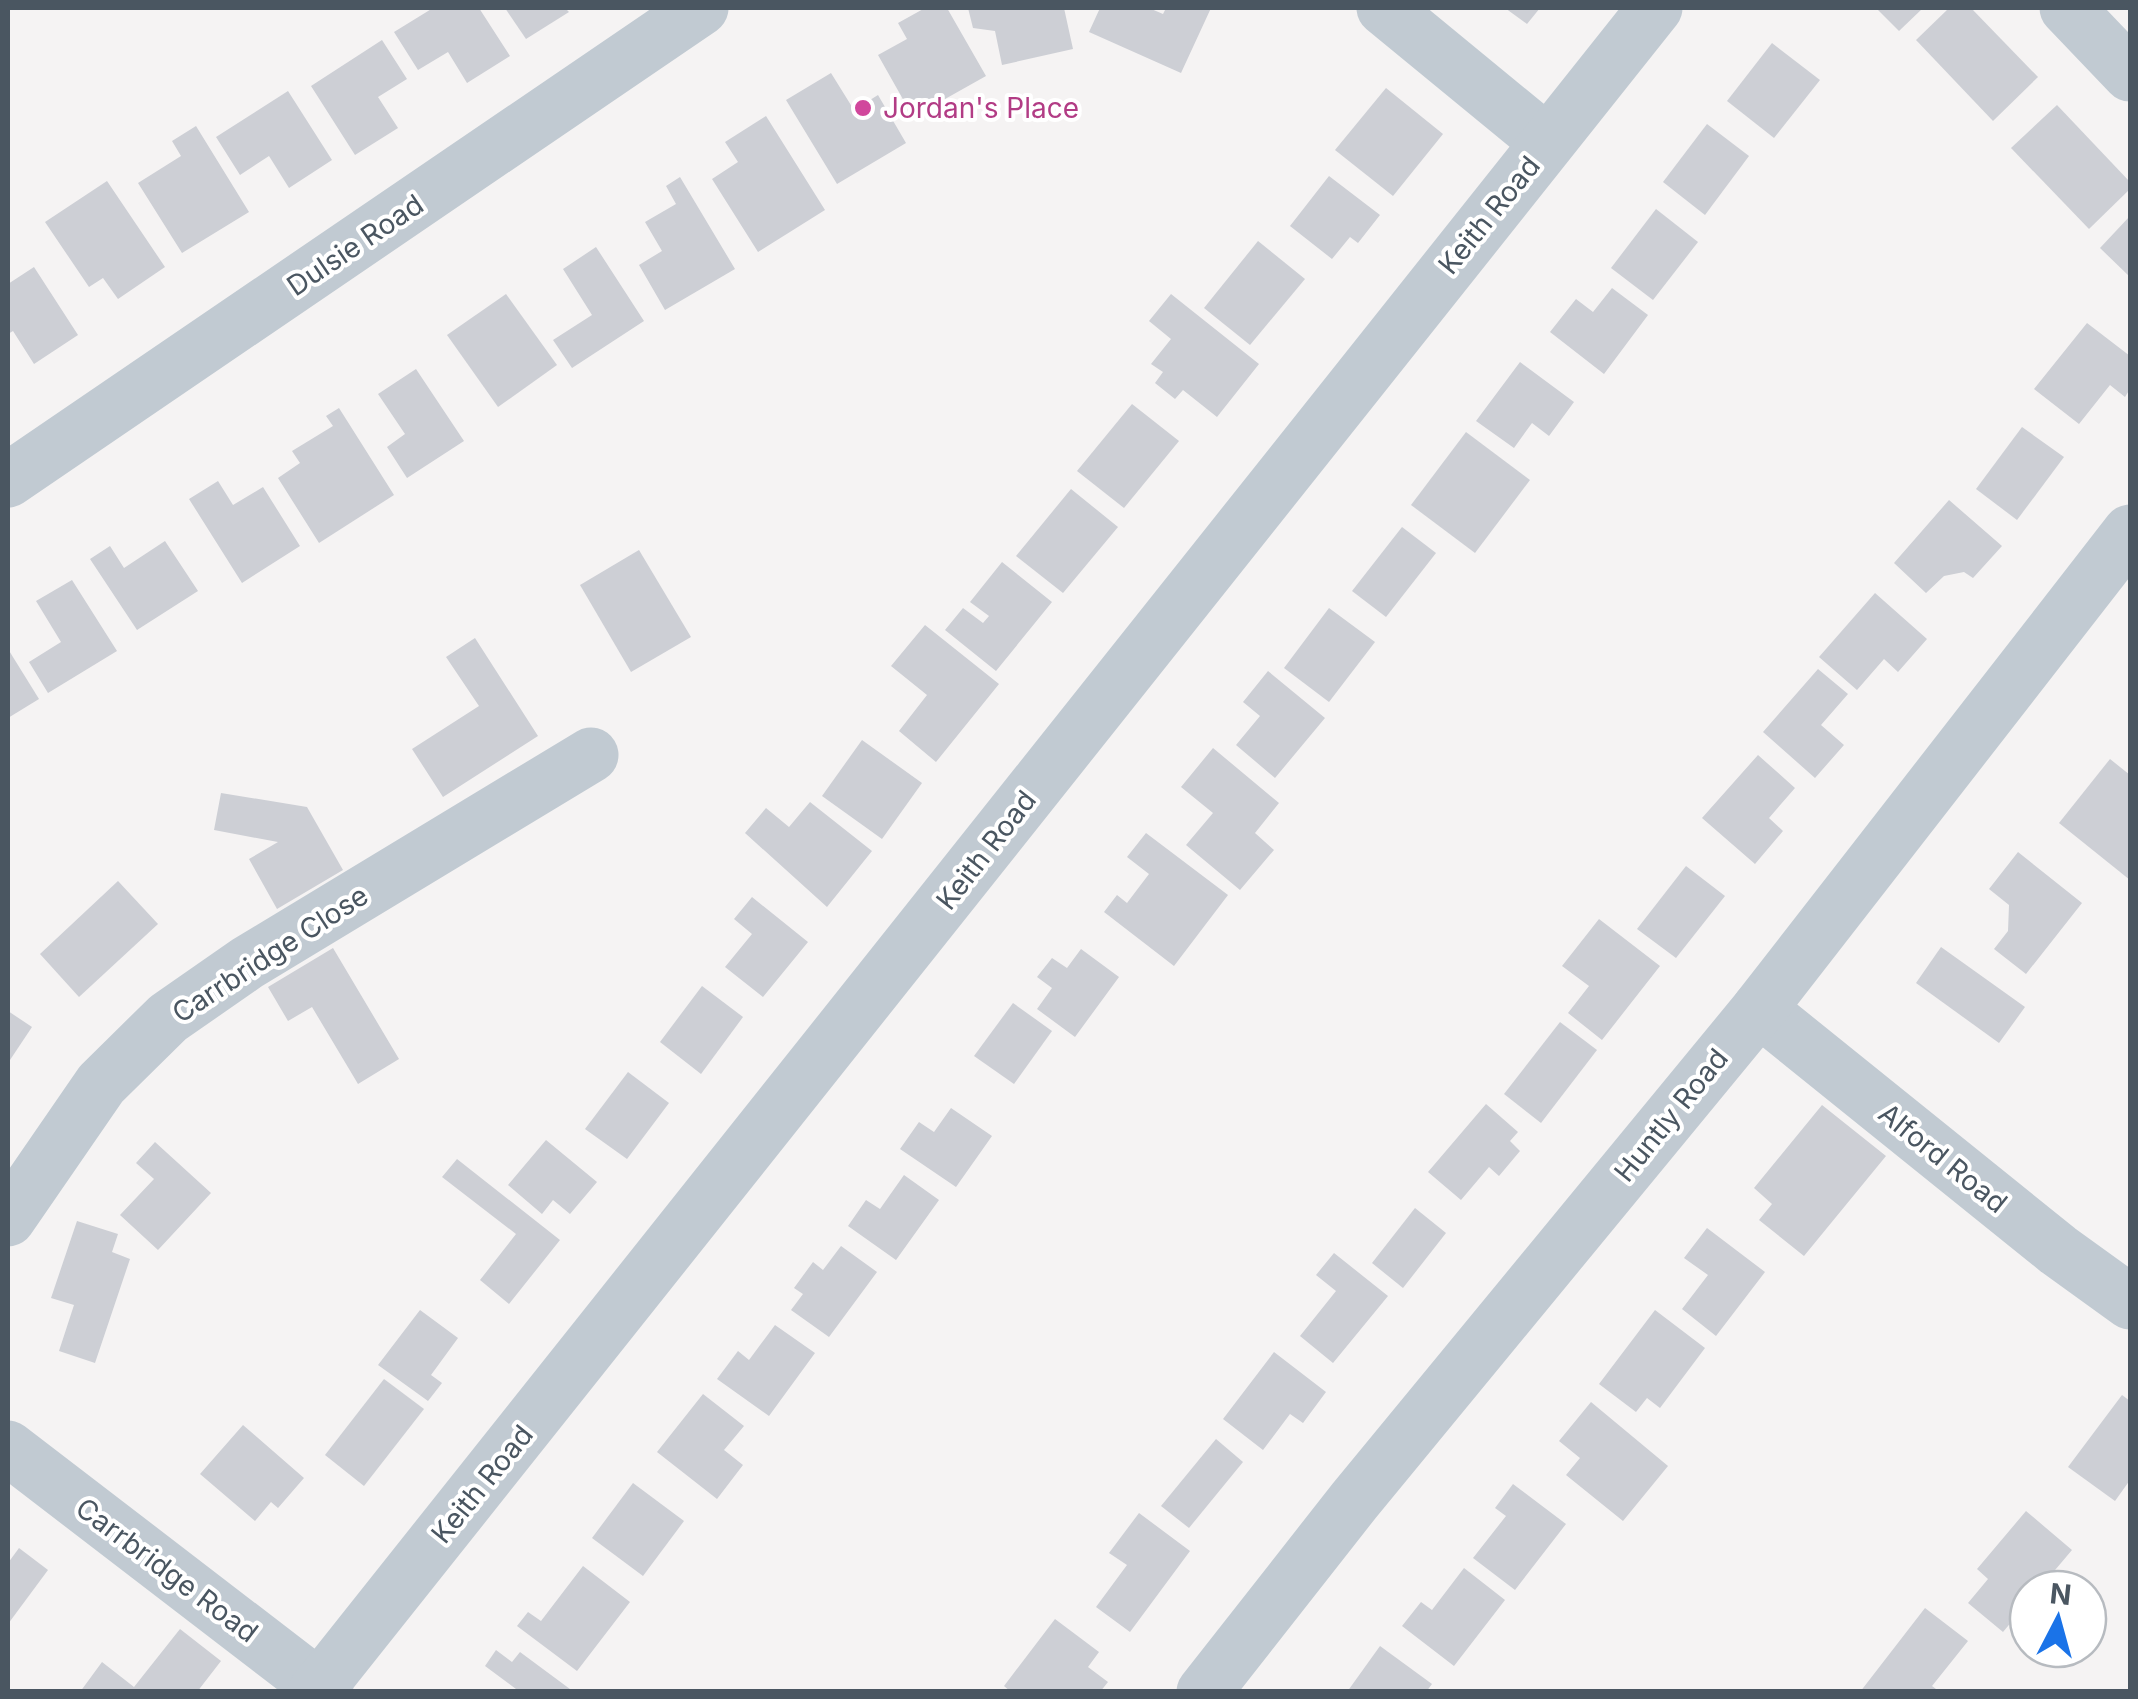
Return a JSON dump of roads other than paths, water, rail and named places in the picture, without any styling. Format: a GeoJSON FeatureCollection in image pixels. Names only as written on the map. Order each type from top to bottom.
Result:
{"type":"FeatureCollection","features":[{"type":"Feature","properties":{"kind":"street","name":"Dulsie Road"},"geometry":{"type":"LineString","coordinates":[[8,480],[701,8]]}},
{"type":"Feature","properties":{"kind":"street"},"geometry":{"type":"LineString","coordinates":[[1384,8],[1547,142]]}},
{"type":"Feature","properties":{"kind":"street","name":"Keith Road"},"geometry":{"type":"LineString","coordinates":[[320,1690],[1655,8]]}},
{"type":"Feature","properties":{"kind":"street"},"geometry":{"type":"LineString","coordinates":[[2067,8],[2130,74]]}},
{"type":"Feature","properties":{"kind":"street","name":"Huntly Road"},"geometry":{"type":"LineString","coordinates":[[1204,1692],[1354,1501],[1759,1008],[2130,532]]}},
{"type":"Feature","properties":{"kind":"street","name":"Carrbridge Close"},"geometry":{"type":"LineString","coordinates":[[8,1219],[101,1084],[168,1018],[280,942],[591,756]]}},
{"type":"Feature","properties":{"kind":"street","name":"Alford Road"},"geometry":{"type":"LineString","coordinates":[[1759,1008],[2058,1250],[2130,1302]]}},
{"type":"Feature","properties":{"kind":"street","name":"Carrbridge Road"},"geometry":{"type":"LineString","coordinates":[[8,1448],[320,1690]]}},
{"type":"Feature","properties":{"kind":"place","name":"Jordan's Place"},"geometry":{"type":"Point","coordinates":[863,108]}}]}
